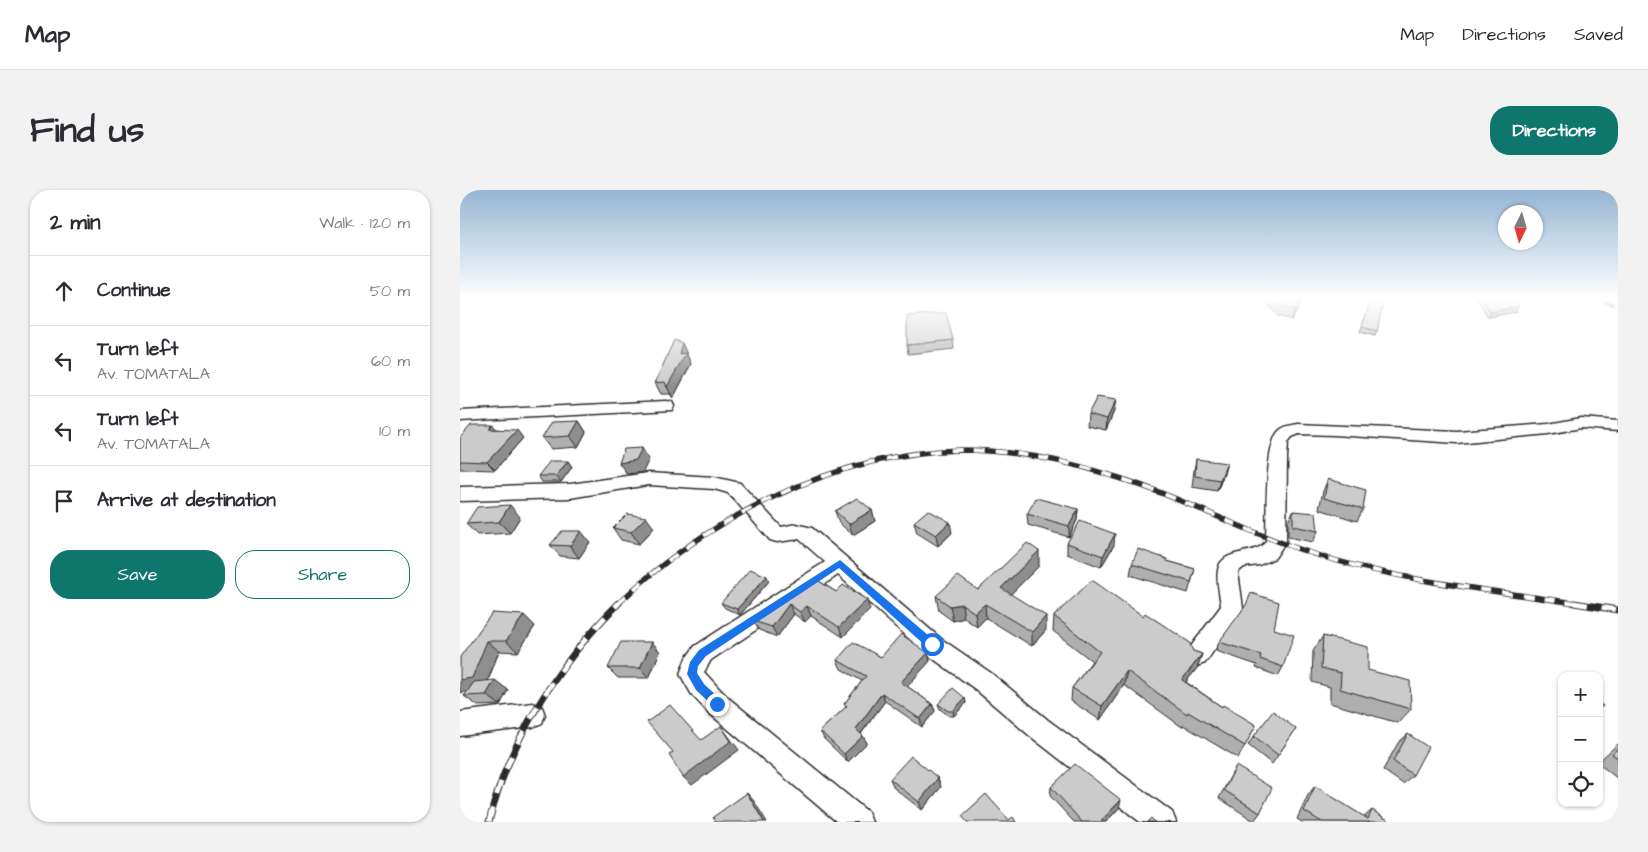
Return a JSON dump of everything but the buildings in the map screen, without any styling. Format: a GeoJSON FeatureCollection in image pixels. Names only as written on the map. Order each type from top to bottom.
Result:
{"type":"FeatureCollection","features":[{"type":"Feature","properties":{"kind":"street"},"geometry":{"type":"LineString","coordinates":[[460,416],[666,406]]}},
{"type":"Feature","properties":{"kind":"street"},"geometry":{"type":"LineString","coordinates":[[1197,656],[1213,637],[1232,608],[1228,570],[1236,562],[1260,558],[1272,550],[1276,541],[1278,458],[1280,441],[1286,433],[1298,430],[1334,430],[1457,436],[1540,430],[1581,423],[1618,426]]}},
{"type":"Feature","properties":{"kind":"street"},"geometry":{"type":"LineString","coordinates":[[460,494],[570,490],[648,479],[725,485],[734,488],[747,499],[774,533],[780,535],[796,531],[805,533],[932,644],[983,681],[1039,728],[1162,822]]}},
{"type":"Feature","properties":{"kind":"street"},"geometry":{"type":"LineString","coordinates":[[840,563],[703,653],[694,665],[692,674],[700,687],[717,704],[858,822]]}},
{"type":"Feature","properties":{"kind":"street"},"geometry":{"type":"LineString","coordinates":[[460,724],[533,715]]}},
{"type":"Feature","properties":{"kind":"railway"},"geometry":{"type":"LineString","coordinates":[[618,604],[653,573],[691,544],[775,496],[820,478],[866,463],[913,454],[977,450],[1052,460],[1132,482],[1282,543],[1341,562],[1409,578],[1582,604]]}},
{"type":"Feature","properties":{"kind":"railway"},"geometry":{"type":"LineString","coordinates":[[1574,603],[1618,610]]}},
{"type":"Feature","properties":{"kind":"railway"},"geometry":{"type":"LineString","coordinates":[[489,822],[509,762],[539,704],[577,650],[618,604]]}},
{"type":"Feature","properties":{"kind":"route"},"geometry":{"type":"LineString","coordinates":[[717,704],[700,687],[692,674],[694,665],[703,653],[840,563],[932,644]]}}]}
